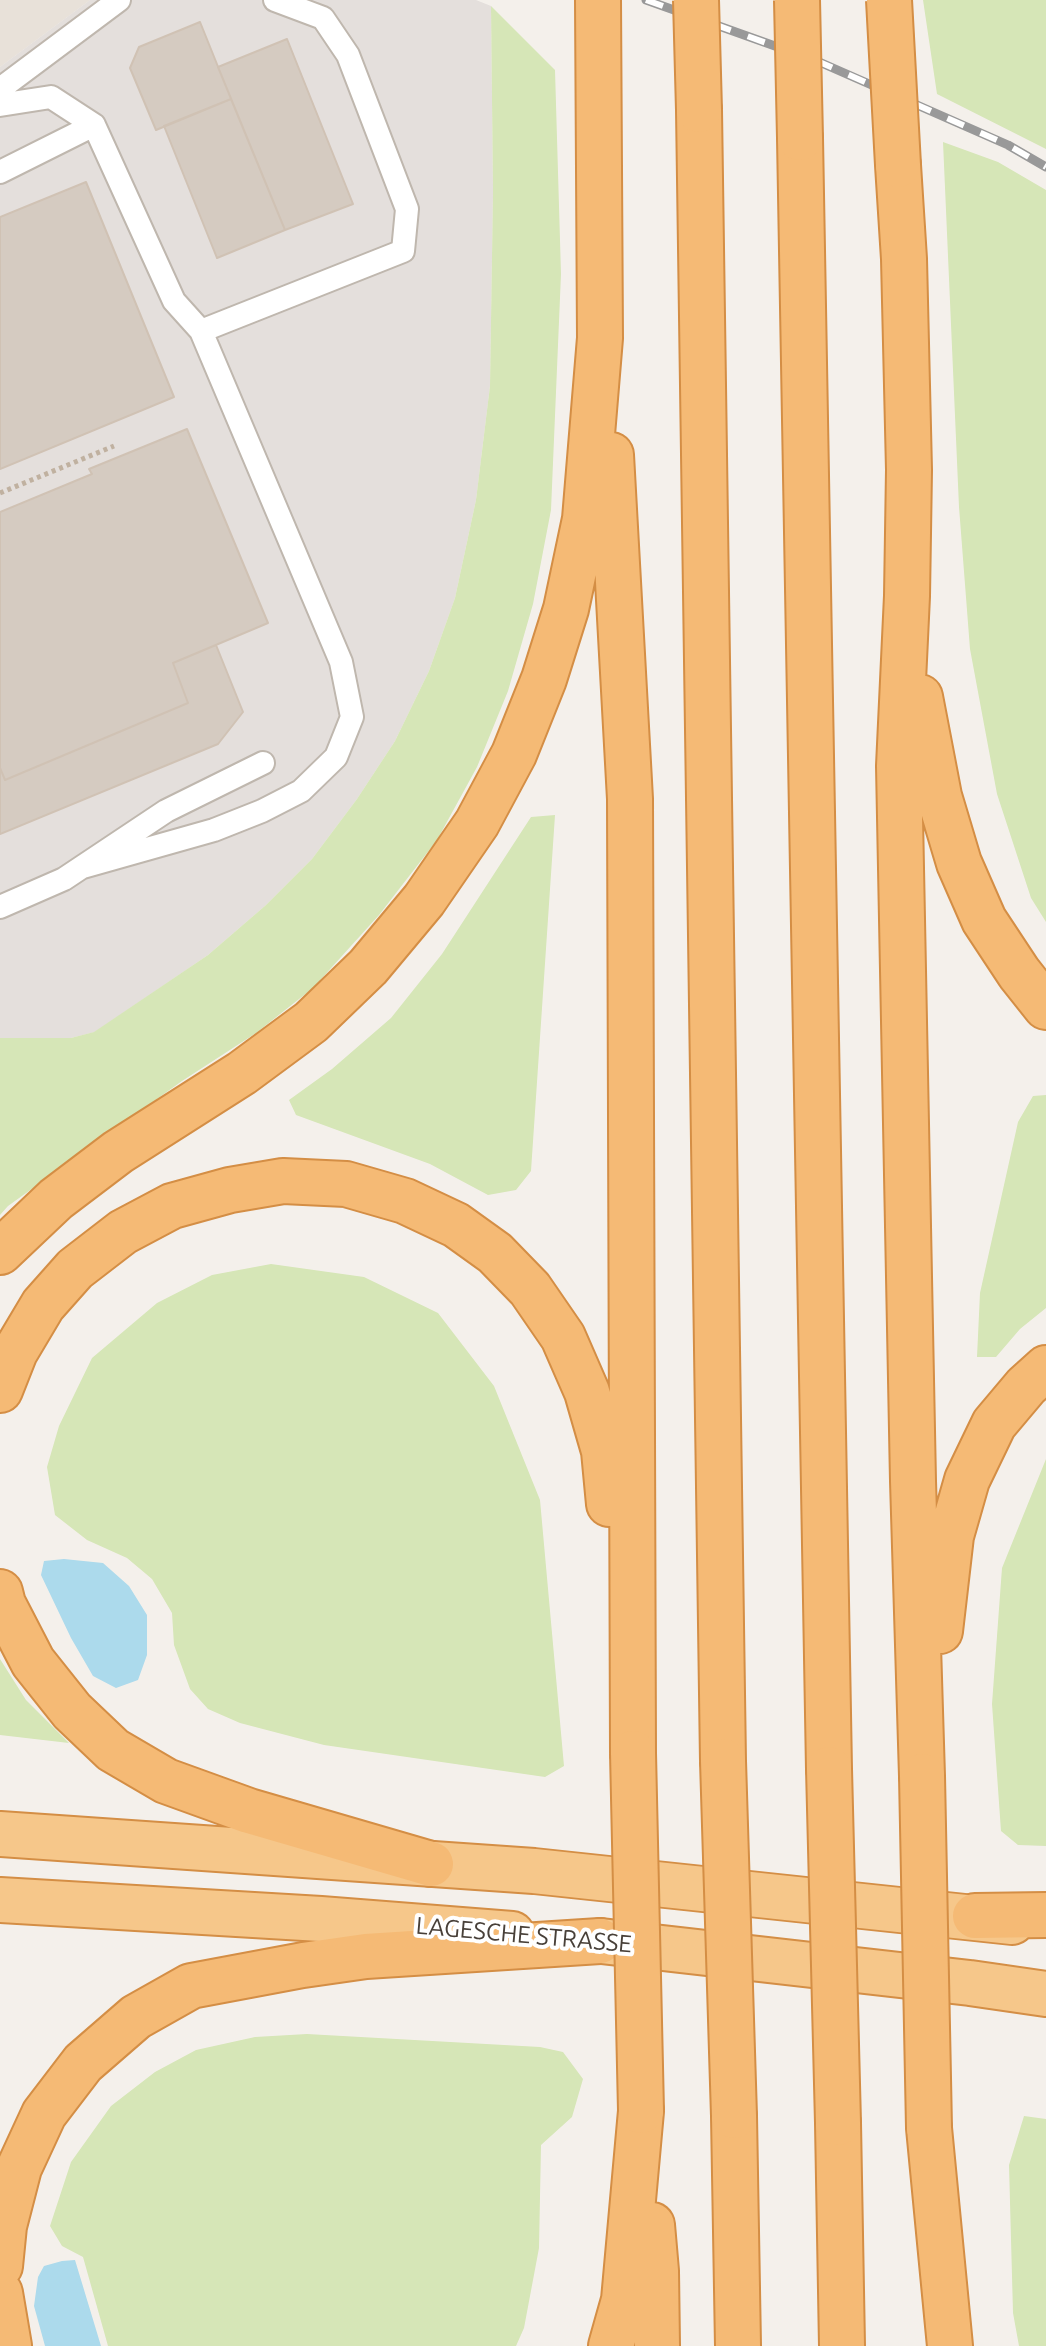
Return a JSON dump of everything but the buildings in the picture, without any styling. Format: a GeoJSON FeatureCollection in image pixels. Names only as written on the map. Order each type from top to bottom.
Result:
{"type":"FeatureCollection","features":[{"type":"Feature","properties":{"kind":"highway"},"geometry":{"type":"LineString","coordinates":[[598,0],[600,338],[615,498],[630,799],[633,1753],[641,2111],[656,2271],[657,2346]]}},
{"type":"Feature","properties":{"kind":"highway"},"geometry":{"type":"LineString","coordinates":[[696,0],[723,1761],[738,2346]]}},
{"type":"Feature","properties":{"kind":"highway"},"geometry":{"type":"LineString","coordinates":[[797,0],[842,2346]]}},
{"type":"Feature","properties":{"kind":"highway"},"geometry":{"type":"LineString","coordinates":[[889,0],[904,259],[908,408],[907,596],[899,782],[929,2128],[926,2346]]}},
{"type":"Feature","properties":{"kind":"highway"},"geometry":{"type":"LineString","coordinates":[[0,1252],[56,1199],[118,1152],[242,1073],[311,1022],[368,967],[424,900],[477,823],[514,754],[544,679],[566,609],[585,519],[600,338]]}},
{"type":"Feature","properties":{"kind":"highway"},"geometry":{"type":"LineString","coordinates":[[907,596],[924,730],[959,863],[984,920],[1046,1007]]}},
{"type":"Feature","properties":{"kind":"highway"},"geometry":{"type":"LineString","coordinates":[[0,1390],[15,1352],[43,1305],[75,1269],[123,1232],[172,1206],[230,1190],[283,1181],[346,1184],[405,1201],[456,1225],[495,1253],[530,1289],[563,1337],[587,1392],[604,1451],[633,1753]]}},
{"type":"Feature","properties":{"kind":"highway"},"geometry":{"type":"LineString","coordinates":[[922,1776],[951,1536],[967,1480],[994,1424],[1026,1386],[1046,1368]]}},
{"type":"Feature","properties":{"kind":"highway"},"geometry":{"type":"LineString","coordinates":[[0,1592],[3,1604],[33,1662],[72,1711],[113,1750],[166,1781],[221,1801],[431,1864]]}},
{"type":"Feature","properties":{"kind":"highway"},"geometry":{"type":"LineString","coordinates":[[0,1834],[534,1871],[975,1916],[1046,1927]]}},
{"type":"Feature","properties":{"kind":"highway","name":"LAGESCHE STRASSE"},"geometry":{"type":"LineString","coordinates":[[0,1900],[321,1919],[600,1941],[1046,1994]]}},
{"type":"Feature","properties":{"kind":"highway"},"geometry":{"type":"LineString","coordinates":[[975,1916],[1046,1915]]}},
{"type":"Feature","properties":{"kind":"highway"},"geometry":{"type":"LineString","coordinates":[[0,2266],[4,2226],[19,2168],[44,2114],[83,2063],[136,2017],[191,1986],[366,1956],[600,1941]]}},
{"type":"Feature","properties":{"kind":"highway"},"geometry":{"type":"LineString","coordinates":[[611,2346],[624,2300],[641,2111]]}},
{"type":"Feature","properties":{"kind":"highway"},"geometry":{"type":"LineString","coordinates":[[929,2128],[950,2346]]}},
{"type":"Feature","properties":{"kind":"highway"},"geometry":{"type":"LineString","coordinates":[[0,2293],[9,2346]]}},
{"type":"Feature","properties":{"kind":"lane"},"geometry":{"type":"LineString","coordinates":[[0,89],[119,0]]}},
{"type":"Feature","properties":{"kind":"lane"},"geometry":{"type":"LineString","coordinates":[[201,331],[403,251],[407,209],[348,55],[323,18],[275,0]]}},
{"type":"Feature","properties":{"kind":"lane"},"geometry":{"type":"LineString","coordinates":[[0,105],[51,97],[94,125],[174,301],[201,331],[341,662],[352,717],[336,757],[301,791],[214,830],[83,867]]}},
{"type":"Feature","properties":{"kind":"lane"},"geometry":{"type":"LineString","coordinates":[[0,172],[94,125]]}},
{"type":"Feature","properties":{"kind":"lane"},"geometry":{"type":"LineString","coordinates":[[0,907],[83,867],[166,811],[263,763]]}},
{"type":"Feature","properties":{"kind":"path"},"geometry":{"type":"LineString","coordinates":[[0,493],[114,446]]}},
{"type":"Feature","properties":{"kind":"shaded area"},"geometry":{"type":"Polygon","coordinates":[[[0,0],[90,0],[0,67],[0,0]]]}},
{"type":"Feature","properties":{"kind":"shaded area"},"geometry":{"type":"Polygon","coordinates":[[[90,0],[476,0],[491,6],[493,192],[490,386],[476,500],[455,598],[429,671],[395,741],[312,859],[266,905],[208,955],[95,1032],[71,1038],[0,1038],[0,67],[90,0]]]}},
{"type":"Feature","properties":{"kind":"green space"},"geometry":{"type":"Polygon","coordinates":[[[923,0],[1046,0],[1046,149],[937,94],[923,0]]]}},
{"type":"Feature","properties":{"kind":"green space"},"geometry":{"type":"Polygon","coordinates":[[[491,6],[555,70],[561,274],[551,510],[533,604],[508,691],[477,767],[437,840],[379,915],[313,988],[256,1033],[182,1081],[8,1206],[0,1215],[0,1038],[71,1038],[94,1032],[208,955],[266,905],[312,859],[395,741],[429,671],[455,598],[476,500],[490,386],[493,192],[491,6]]]}},
{"type":"Feature","properties":{"kind":"green space"},"geometry":{"type":"Polygon","coordinates":[[[943,142],[998,162],[1046,190],[1046,922],[1031,898],[997,794],[970,649],[959,507],[943,142]]]}},
{"type":"Feature","properties":{"kind":"green space"},"geometry":{"type":"Polygon","coordinates":[[[555,815],[531,1171],[516,1190],[488,1195],[430,1164],[296,1115],[289,1100],[332,1069],[391,1018],[442,954],[531,817],[555,815]]]}},
{"type":"Feature","properties":{"kind":"green space"},"geometry":{"type":"Polygon","coordinates":[[[1046,1095],[1046,1308],[1020,1329],[996,1357],[977,1357],[980,1293],[1018,1122],[1033,1096],[1046,1095]]]}},
{"type":"Feature","properties":{"kind":"green space"},"geometry":{"type":"Polygon","coordinates":[[[271,1264],[364,1277],[438,1313],[494,1386],[540,1500],[564,1766],[545,1777],[324,1745],[240,1723],[208,1709],[190,1689],[174,1645],[172,1613],[152,1579],[127,1558],[87,1540],[55,1515],[47,1467],[59,1426],[92,1358],[157,1303],[212,1275],[271,1264]]]}},
{"type":"Feature","properties":{"kind":"green space"},"geometry":{"type":"Polygon","coordinates":[[[1046,1459],[1046,1846],[1018,1845],[1001,1831],[992,1704],[1002,1568],[1046,1459]]]}},
{"type":"Feature","properties":{"kind":"green space"},"geometry":{"type":"Polygon","coordinates":[[[0,1659],[26,1700],[69,1743],[0,1735],[0,1659]]]}},
{"type":"Feature","properties":{"kind":"green space"},"geometry":{"type":"Polygon","coordinates":[[[307,2034],[540,2047],[563,2052],[583,2079],[572,2117],[541,2145],[539,2248],[524,2328],[516,2346],[108,2346],[83,2257],[62,2246],[50,2226],[71,2162],[111,2106],[155,2072],[196,2050],[255,2037],[307,2034]]]}},
{"type":"Feature","properties":{"kind":"green space"},"geometry":{"type":"Polygon","coordinates":[[[1024,2116],[1046,2119],[1046,2346],[1019,2346],[1013,2313],[1009,2165],[1024,2116]]]}},
{"type":"Feature","properties":{"kind":"water"},"geometry":{"type":"Polygon","coordinates":[[[64,1559],[103,1563],[129,1586],[147,1615],[147,1655],[138,1680],[116,1688],[93,1676],[41,1575],[44,1561],[64,1559]]]}},
{"type":"Feature","properties":{"kind":"water"},"geometry":{"type":"Polygon","coordinates":[[[75,2260],[101,2346],[45,2346],[34,2306],[38,2277],[44,2266],[75,2260]]]}},
{"type":"Feature","properties":{"kind":"railway"},"geometry":{"type":"LineString","coordinates":[[646,0],[817,61],[1008,145],[1046,167]]}}]}
